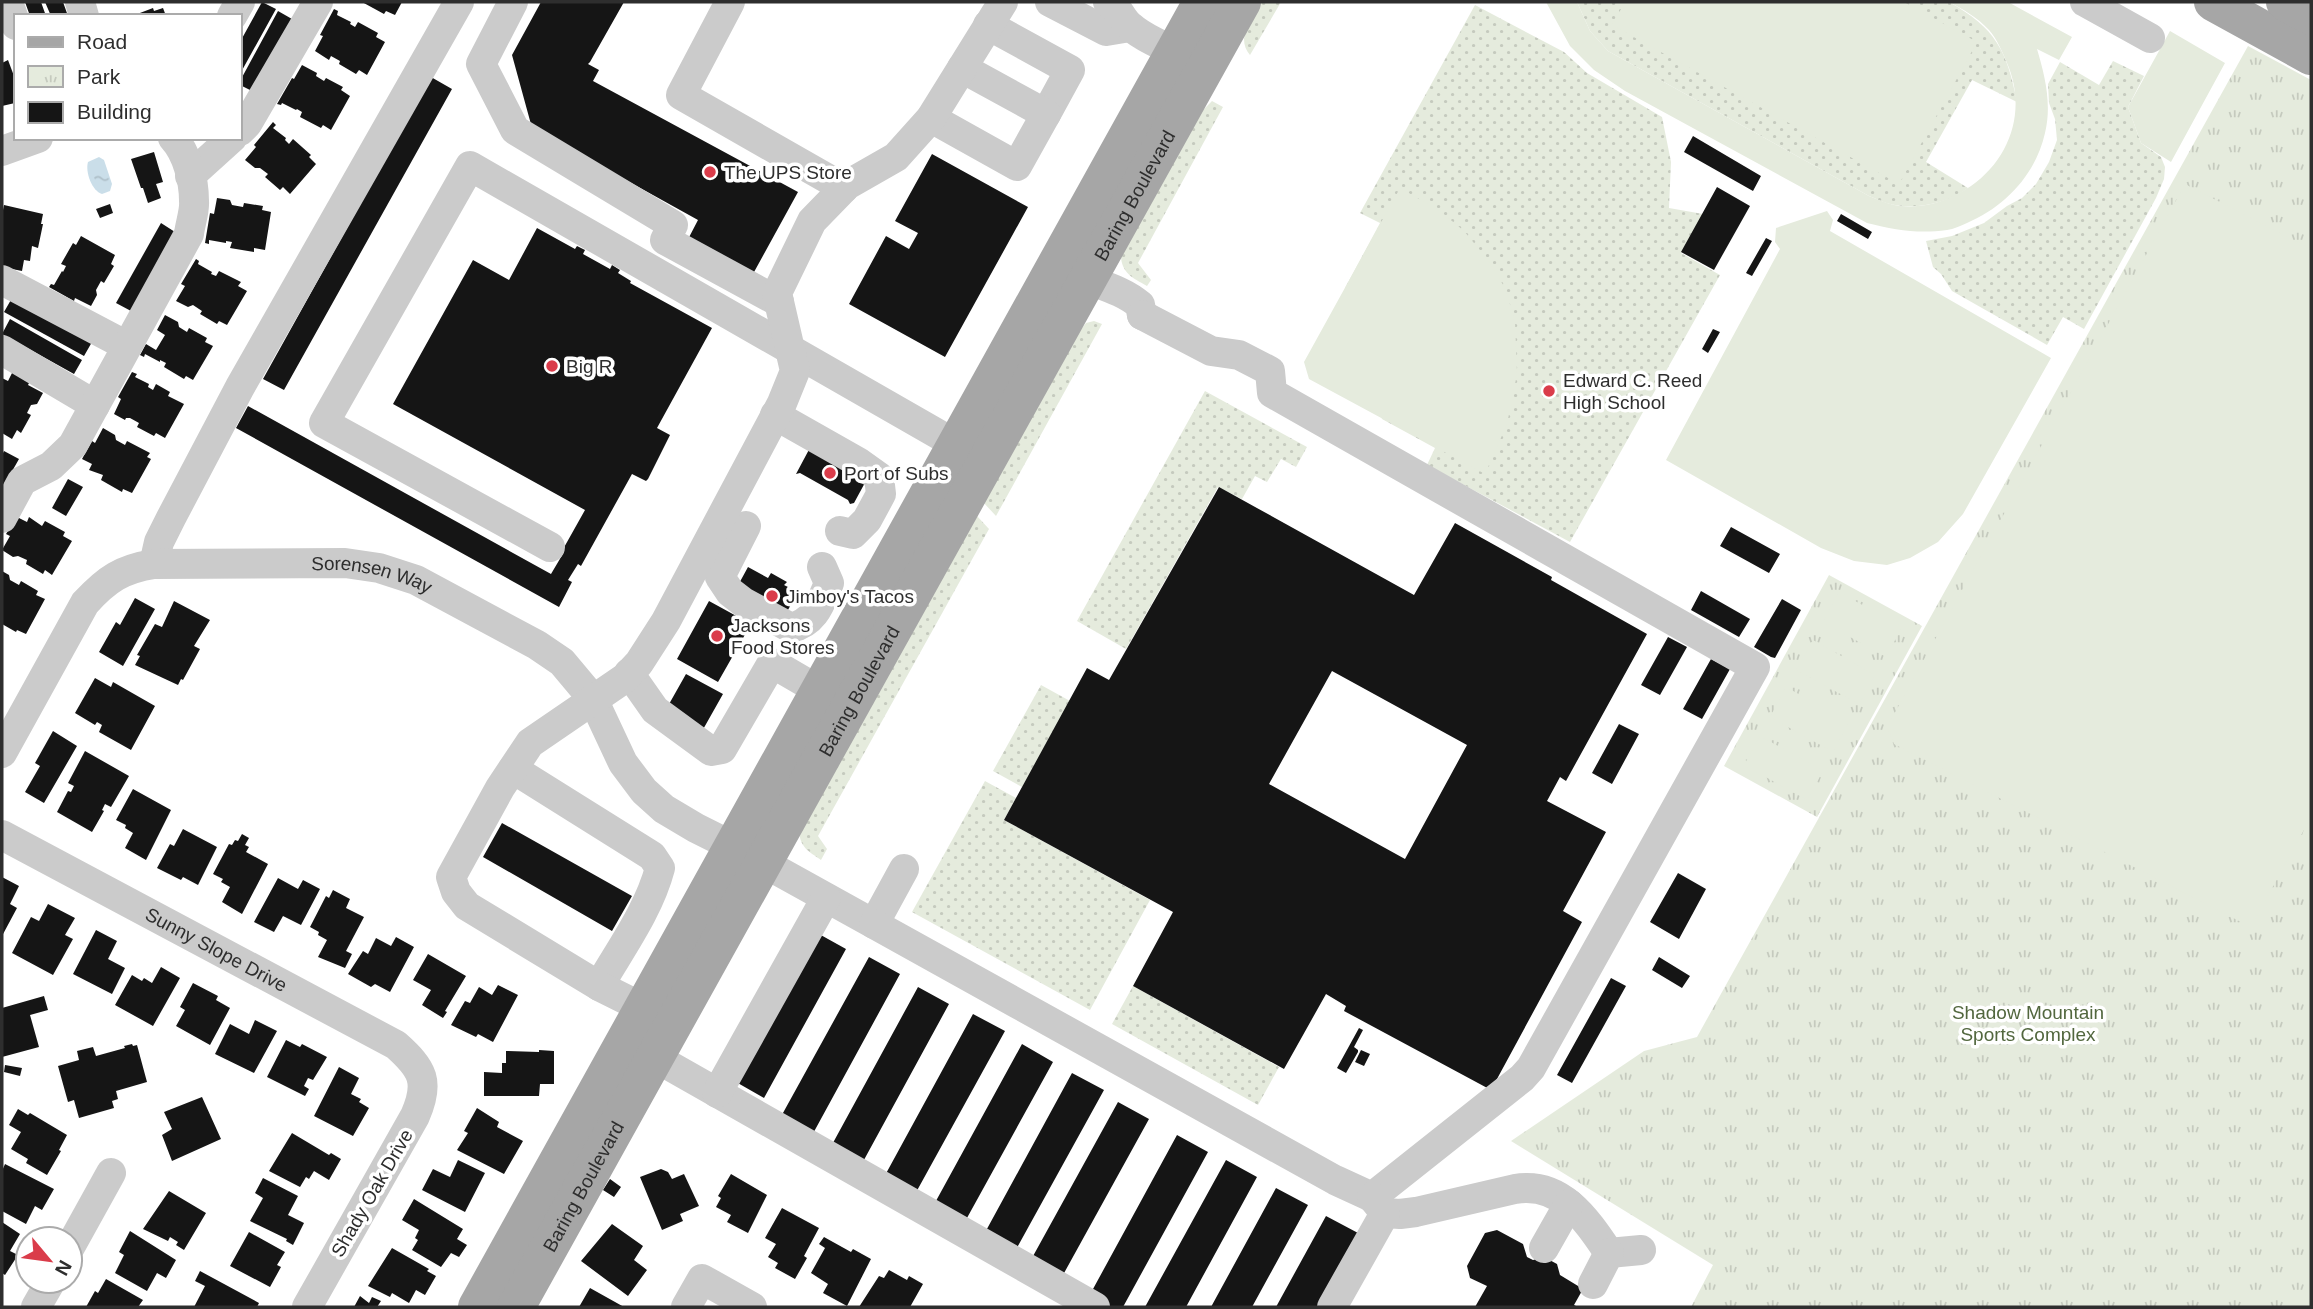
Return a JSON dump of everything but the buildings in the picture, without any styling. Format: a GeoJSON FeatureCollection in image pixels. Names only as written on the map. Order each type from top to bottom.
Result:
{"type":"FeatureCollection","features":[{"type":"Feature","properties":{"kind":"main road","name":"Baring Boulevard"},"geometry":{"type":"LineString","coordinates":[[1191,58],[1202,2]]}},
{"type":"Feature","properties":{"kind":"main road","name":"Baring Boulevard"},"geometry":{"type":"LineString","coordinates":[[477,1307],[643,1008],[749,855],[1191,58],[1242,2]]}},
{"type":"Feature","properties":{"kind":"main road"},"geometry":{"type":"LineString","coordinates":[[2213,2],[2302,42]]}},
{"type":"Feature","properties":{"kind":"main road"},"geometry":{"type":"LineString","coordinates":[[2285,2],[2311,16]]}},
{"type":"Feature","properties":{"kind":"main road","name":"Baring Boulevard"},"geometry":{"type":"LineString","coordinates":[[516,1307],[656,1058],[820,691],[957,445],[1072,273]]}},
{"type":"Feature","properties":{"kind":"street"},"geometry":{"type":"LineString","coordinates":[[8,2],[14,19]]}},
{"type":"Feature","properties":{"kind":"street"},"geometry":{"type":"LineString","coordinates":[[242,129],[318,2]]}},
{"type":"Feature","properties":{"kind":"street"},"geometry":{"type":"LineString","coordinates":[[154,564],[159,542],[240,387],[459,2]]}},
{"type":"Feature","properties":{"kind":"street"},"geometry":{"type":"LineString","coordinates":[[513,2],[481,64],[515,130],[673,225],[665,240],[779,302]]}},
{"type":"Feature","properties":{"kind":"street"},"geometry":{"type":"LineString","coordinates":[[1050,2],[1106,31],[1130,27]]}},
{"type":"Feature","properties":{"kind":"street"},"geometry":{"type":"LineString","coordinates":[[1108,2],[1114,5],[1130,27],[1191,58]]}},
{"type":"Feature","properties":{"kind":"street"},"geometry":{"type":"LineString","coordinates":[[2085,2],[2150,38]]}},
{"type":"Feature","properties":{"kind":"street"},"geometry":{"type":"LineString","coordinates":[[722,5],[681,95],[844,188]]}},
{"type":"Feature","properties":{"kind":"street"},"geometry":{"type":"LineString","coordinates":[[643,1008],[599,986],[467,906],[456,892],[451,877],[530,743],[629,673],[639,663],[666,621],[775,415],[795,371],[777,293],[812,221],[844,188],[896,157],[931,118],[996,13],[1070,70],[1017,166],[931,118]]}},
{"type":"Feature","properties":{"kind":"street"},"geometry":{"type":"LineString","coordinates":[[962,68],[1046,114]]}},
{"type":"Feature","properties":{"kind":"street"},"geometry":{"type":"LineString","coordinates":[[2,151],[32,140]]}},
{"type":"Feature","properties":{"kind":"street"},"geometry":{"type":"LineString","coordinates":[[2,517],[22,481],[51,466],[73,445],[189,234],[194,201],[188,166],[175,140]]}},
{"type":"Feature","properties":{"kind":"street"},"geometry":{"type":"LineString","coordinates":[[190,176],[230,140]]}},
{"type":"Feature","properties":{"kind":"street"},"geometry":{"type":"LineString","coordinates":[[550,547],[324,423],[470,166],[957,445]]}},
{"type":"Feature","properties":{"kind":"street"},"geometry":{"type":"LineString","coordinates":[[1072,273],[1135,300],[1140,305],[1142,315],[1212,351],[1250,359],[1270,371],[1272,393],[1755,667],[1531,1068],[1379,1205],[1332,1307]]}},
{"type":"Feature","properties":{"kind":"street"},"geometry":{"type":"LineString","coordinates":[[2,280],[127,346]]}},
{"type":"Feature","properties":{"kind":"street"},"geometry":{"type":"LineString","coordinates":[[2,350],[95,405]]}},
{"type":"Feature","properties":{"kind":"street"},"geometry":{"type":"LineString","coordinates":[[775,415],[858,462],[879,477],[881,494],[867,520],[853,534],[840,531]]}},
{"type":"Feature","properties":{"kind":"street"},"geometry":{"type":"LineString","coordinates":[[746,526],[720,577],[730,592],[743,602],[791,628],[805,625],[818,608],[829,583],[822,567]]}},
{"type":"Feature","properties":{"kind":"street","name":"Sorensen Way"},"geometry":{"type":"LineString","coordinates":[[2,753],[85,603],[101,585],[136,567],[154,564],[345,563],[379,568],[416,580],[537,645],[562,662],[593,699],[623,763],[644,791],[664,809],[1379,1205]]}},
{"type":"Feature","properties":{"kind":"street"},"geometry":{"type":"LineString","coordinates":[[629,673],[656,710],[711,751],[722,749],[772,663],[820,691]]}},
{"type":"Feature","properties":{"kind":"street"},"geometry":{"type":"LineString","coordinates":[[513,769],[652,856],[660,868],[656,885],[635,926],[599,986]]}},
{"type":"Feature","properties":{"kind":"street","name":"Sunny Slope Drive"},"geometry":{"type":"LineString","coordinates":[[2,835],[396,1045],[411,1058],[421,1075]]}},
{"type":"Feature","properties":{"kind":"street"},"geometry":{"type":"LineString","coordinates":[[874,925],[904,869]]}},
{"type":"Feature","properties":{"kind":"street"},"geometry":{"type":"LineString","coordinates":[[717,1093],[826,898]]}},
{"type":"Feature","properties":{"kind":"street"},"geometry":{"type":"LineString","coordinates":[[656,1058],[1095,1307]]}},
{"type":"Feature","properties":{"kind":"street","name":"Shady Oak Drive"},"geometry":{"type":"LineString","coordinates":[[307,1307],[415,1116],[424,1096],[421,1075]]}},
{"type":"Feature","properties":{"kind":"street"},"geometry":{"type":"LineString","coordinates":[[82,1225],[111,1173]]}},
{"type":"Feature","properties":{"kind":"street"},"geometry":{"type":"LineString","coordinates":[[1379,1205],[1400,1214],[1529,1186],[1539,1188],[1569,1204],[1591,1226],[1609,1253]]}},
{"type":"Feature","properties":{"kind":"street"},"geometry":{"type":"LineString","coordinates":[[1544,1248],[1569,1204]]}},
{"type":"Feature","properties":{"kind":"street"},"geometry":{"type":"LineString","coordinates":[[1609,1253],[1641,1250]]}},
{"type":"Feature","properties":{"kind":"street"},"geometry":{"type":"LineString","coordinates":[[1593,1284],[1609,1253]]}},
{"type":"Feature","properties":{"kind":"street"},"geometry":{"type":"LineString","coordinates":[[686,1307],[702,1279],[752,1307]]}},
{"type":"Feature","properties":{"kind":"green space"},"geometry":{"type":"Polygon","coordinates":[[[1262,2],[1281,2],[1250,55],[1244,42],[1245,35],[1262,2]]]}},
{"type":"Feature","properties":{"kind":"green space"},"geometry":{"type":"Polygon","coordinates":[[[1546,2],[1577,2],[1590,31],[1608,51],[1869,196],[1904,206],[1935,203],[1971,186],[1985,175],[1996,161],[2012,131],[2015,115],[2013,80],[2001,50],[1985,26],[1949,2],[2008,2],[2072,37],[2059,60],[2037,49],[2047,90],[2047,122],[2041,148],[2017,187],[1994,208],[1967,223],[1947,230],[1916,231],[1867,223],[1625,91],[1594,70],[1570,46],[1546,2]]]}},
{"type":"Feature","properties":{"kind":"green space"},"geometry":{"type":"Polygon","coordinates":[[[1577,2],[1949,2],[1978,21],[1997,43],[2009,69],[2017,102],[1972,80],[1926,162],[1968,188],[1952,198],[1933,204],[1892,204],[1869,196],[1608,51],[1590,31],[1577,2]]]}},
{"type":"Feature","properties":{"kind":"green space"},"geometry":{"type":"Polygon","coordinates":[[[1625,2],[1904,2],[1977,42],[1899,184],[1612,25],[1625,2]]]}},
{"type":"Feature","properties":{"kind":"green space"},"geometry":{"type":"Polygon","coordinates":[[[1475,5],[1564,52],[1587,73],[1662,117],[1671,162],[1669,208],[1703,214],[1681,253],[1720,275],[1570,542],[1427,465],[1435,448],[1382,419],[1345,288],[1380,223],[1360,213],[1475,5]]]}},
{"type":"Feature","properties":{"kind":"green space"},"geometry":{"type":"Polygon","coordinates":[[[2170,31],[2225,63],[2171,162],[2141,143],[2128,107],[2170,31]]]}},
{"type":"Feature","properties":{"kind":"green space","name":"Shadow Mountain Sports Complex"},"geometry":{"type":"Polygon","coordinates":[[[2248,46],[2311,80],[2311,1307],[1691,1307],[1713,1265],[1511,1141],[1644,1051],[1697,1037],[2248,46]]]}},
{"type":"Feature","properties":{"kind":"green space"},"geometry":{"type":"Polygon","coordinates":[[[2113,61],[2144,76],[2128,107],[2141,143],[2161,157],[2165,167],[2164,179],[2084,329],[2063,317],[2047,345],[1952,291],[1933,267],[1926,241],[1952,236],[1984,223],[2022,198],[2036,184],[2049,162],[2057,140],[2048,84],[2060,62],[2099,85],[2113,61]]]}},
{"type":"Feature","properties":{"kind":"green space"},"geometry":{"type":"Polygon","coordinates":[[[1212,101],[1223,107],[1138,263],[1151,280],[1147,286],[1126,271],[1121,255],[1200,113],[1212,101]]]}},
{"type":"Feature","properties":{"kind":"green space"},"geometry":{"type":"Polygon","coordinates":[[[2185,184],[2311,249],[2311,817],[2254,921],[2239,921],[1894,744],[1887,727],[2185,184]]]}},
{"type":"Feature","properties":{"kind":"green space"},"geometry":{"type":"Polygon","coordinates":[[[1400,188],[1440,211],[1464,231],[1488,260],[1505,288],[1515,321],[1517,374],[1507,424],[1485,474],[1309,379],[1304,362],[1400,188]]]}},
{"type":"Feature","properties":{"kind":"green space"},"geometry":{"type":"Polygon","coordinates":[[[1827,211],[1833,220],[1830,231],[2051,358],[1963,514],[1938,542],[1910,558],[1887,565],[1854,561],[1821,548],[1666,460],[1780,249],[1775,242],[1776,228],[1827,211]]]}},
{"type":"Feature","properties":{"kind":"green space"},"geometry":{"type":"Polygon","coordinates":[[[1094,321],[1102,324],[996,516],[983,502],[1079,332],[1086,323],[1094,321]]]}},
{"type":"Feature","properties":{"kind":"green space"},"geometry":{"type":"Polygon","coordinates":[[[1205,391],[1307,447],[1296,467],[1281,459],[1267,482],[1255,476],[1242,499],[1218,487],[1126,649],[1077,621],[1205,391]]]}},
{"type":"Feature","properties":{"kind":"green space"},"geometry":{"type":"Polygon","coordinates":[[[977,516],[989,529],[818,836],[827,849],[821,860],[803,845],[799,831],[977,516]]]}},
{"type":"Feature","properties":{"kind":"green space"},"geometry":{"type":"Polygon","coordinates":[[[1829,575],[1922,626],[1817,817],[1724,766],[1829,575]]]}},
{"type":"Feature","properties":{"kind":"green space"},"geometry":{"type":"Polygon","coordinates":[[[1839,592],[1902,627],[1886,657],[1823,622],[1839,592]]]}},
{"type":"Feature","properties":{"kind":"green space"},"geometry":{"type":"Polygon","coordinates":[[[1813,640],[1875,675],[1859,704],[1796,670],[1813,640]]]}},
{"type":"Feature","properties":{"kind":"green space"},"geometry":{"type":"Polygon","coordinates":[[[1041,685],[1070,701],[1022,787],[993,771],[1041,685]]]}},
{"type":"Feature","properties":{"kind":"green space"},"geometry":{"type":"Polygon","coordinates":[[[1786,687],[1849,722],[1833,752],[1770,717],[1786,687]]]}},
{"type":"Feature","properties":{"kind":"green space"},"geometry":{"type":"Polygon","coordinates":[[[1760,736],[1823,771],[1807,800],[1744,765],[1760,736]]]}},
{"type":"Feature","properties":{"kind":"green space"},"geometry":{"type":"Polygon","coordinates":[[[985,781],[1016,798],[1004,820],[1150,900],[1090,1010],[912,912],[985,781]]]}},
{"type":"Feature","properties":{"kind":"green space"},"geometry":{"type":"Polygon","coordinates":[[[1133,986],[1279,1067],[1258,1105],[1112,1024],[1133,986]]]}},
{"type":"Feature","properties":{"kind":"water"},"geometry":{"type":"Polygon","coordinates":[[[99,157],[104,160],[112,184],[110,191],[102,194],[92,185],[88,171],[88,162],[99,157]]]}},
{"type":"Feature","properties":{"kind":"place","name":"The UPS Store"},"geometry":{"type":"Point","coordinates":[710,172]}},
{"type":"Feature","properties":{"kind":"place","name":"Big R"},"geometry":{"type":"Point","coordinates":[552,366]}},
{"type":"Feature","properties":{"kind":"place","name":"Edward C. Reed High School"},"geometry":{"type":"Point","coordinates":[1549,391]}},
{"type":"Feature","properties":{"kind":"place","name":"Port of Subs"},"geometry":{"type":"Point","coordinates":[830,473]}},
{"type":"Feature","properties":{"kind":"place","name":"Jimboy's Tacos"},"geometry":{"type":"Point","coordinates":[772,596]}},
{"type":"Feature","properties":{"kind":"place","name":"Jacksons Food Stores"},"geometry":{"type":"Point","coordinates":[717,636]}}]}
